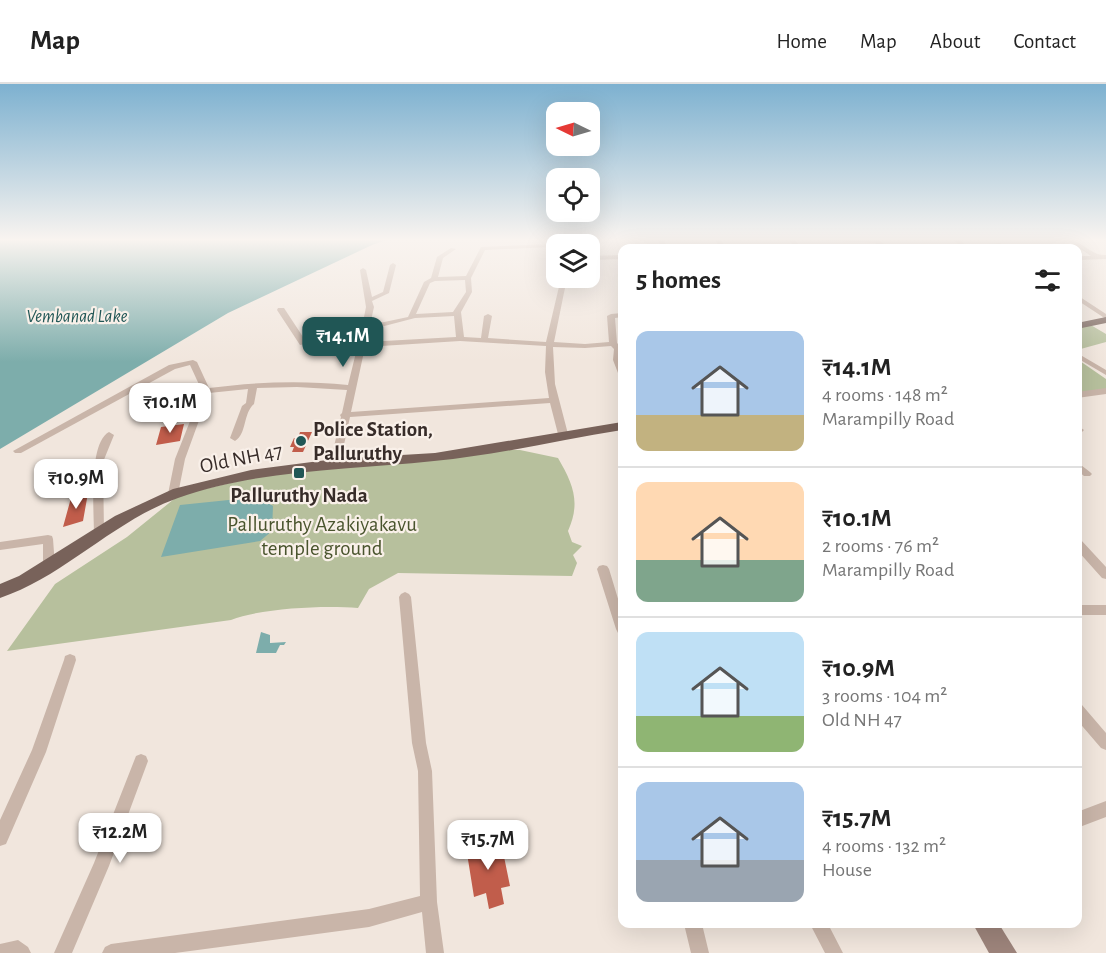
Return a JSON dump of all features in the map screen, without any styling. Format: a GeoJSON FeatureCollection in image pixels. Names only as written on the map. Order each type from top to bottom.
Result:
{"type":"FeatureCollection","features":[{"type":"Feature","properties":{"kind":"main road"},"geometry":{"type":"LineString","coordinates":[[1082,325],[1106,319]]}},
{"type":"Feature","properties":{"kind":"main road","name":"Old NH 47"},"geometry":{"type":"LineString","coordinates":[[0,591],[25,581],[99,533],[156,500],[173,494],[251,475],[335,463],[435,457],[618,427]]}},
{"type":"Feature","properties":{"kind":"main road"},"geometry":{"type":"LineString","coordinates":[[988,928],[1004,953]]}},
{"type":"Feature","properties":{"kind":"street"},"geometry":{"type":"LineString","coordinates":[[335,463],[370,300],[365,281]]}},
{"type":"Feature","properties":{"kind":"street"},"geometry":{"type":"LineString","coordinates":[[370,300],[386,293],[389,281]]}},
{"type":"Feature","properties":{"kind":"street"},"geometry":{"type":"LineString","coordinates":[[412,316],[428,282],[431,281]]}},
{"type":"Feature","properties":{"kind":"street"},"geometry":{"type":"LineString","coordinates":[[460,339],[458,314],[469,292],[468,281]]}},
{"type":"Feature","properties":{"kind":"street"},"geometry":{"type":"LineString","coordinates":[[562,288],[549,344],[549,384],[563,434]]}},
{"type":"Feature","properties":{"kind":"street"},"geometry":{"type":"LineString","coordinates":[[1082,301],[1106,319]]}},
{"type":"Feature","properties":{"kind":"street"},"geometry":{"type":"LineString","coordinates":[[280,310],[303,343],[364,330],[412,316],[458,314]]}},
{"type":"Feature","properties":{"kind":"street"},"geometry":{"type":"LineString","coordinates":[[484,340],[488,315]]}},
{"type":"Feature","properties":{"kind":"street"},"geometry":{"type":"LineString","coordinates":[[613,344],[611,316],[618,315]]}},
{"type":"Feature","properties":{"kind":"street"},"geometry":{"type":"LineString","coordinates":[[612,328],[618,329]]}},
{"type":"Feature","properties":{"kind":"street"},"geometry":{"type":"LineString","coordinates":[[362,345],[460,339],[585,346],[613,344],[618,348]]}},
{"type":"Feature","properties":{"kind":"street"},"geometry":{"type":"LineString","coordinates":[[1082,358],[1106,373]]}},
{"type":"Feature","properties":{"kind":"street"},"geometry":{"type":"LineString","coordinates":[[18,451],[172,366],[193,362],[206,391],[180,459],[173,494]]}},
{"type":"Feature","properties":{"kind":"street"},"geometry":{"type":"LineString","coordinates":[[206,391],[253,385],[330,385],[352,388]]}},
{"type":"Feature","properties":{"kind":"street"},"geometry":{"type":"LineString","coordinates":[[235,438],[246,406],[250,404],[253,385]]}},
{"type":"Feature","properties":{"kind":"street"},"geometry":{"type":"LineString","coordinates":[[1082,394],[1106,391]]}},
{"type":"Feature","properties":{"kind":"street"},"geometry":{"type":"LineString","coordinates":[[344,415],[553,400]]}},
{"type":"Feature","properties":{"kind":"street"},"geometry":{"type":"LineString","coordinates":[[99,533],[98,462],[109,435]]}},
{"type":"Feature","properties":{"kind":"street"},"geometry":{"type":"LineString","coordinates":[[1082,470],[1087,474]]}},
{"type":"Feature","properties":{"kind":"street"},"geometry":{"type":"LineString","coordinates":[[0,546],[48,539],[49,566]]}},
{"type":"Feature","properties":{"kind":"street"},"geometry":{"type":"LineString","coordinates":[[1082,548],[1106,574]]}},
{"type":"Feature","properties":{"kind":"street"},"geometry":{"type":"LineString","coordinates":[[603,569],[618,616]]}},
{"type":"Feature","properties":{"kind":"street"},"geometry":{"type":"LineString","coordinates":[[405,597],[419,743],[425,771],[429,902],[435,953]]}},
{"type":"Feature","properties":{"kind":"street"},"geometry":{"type":"LineString","coordinates":[[1082,610],[1106,610]]}},
{"type":"Feature","properties":{"kind":"street"},"geometry":{"type":"LineString","coordinates":[[0,838],[39,752],[70,660]]}},
{"type":"Feature","properties":{"kind":"street"},"geometry":{"type":"LineString","coordinates":[[1082,716],[1106,743]]}},
{"type":"Feature","properties":{"kind":"street"},"geometry":{"type":"LineString","coordinates":[[63,953],[101,866],[141,761]]}},
{"type":"Feature","properties":{"kind":"street"},"geometry":{"type":"LineString","coordinates":[[1082,818],[1106,809]]}},
{"type":"Feature","properties":{"kind":"street"},"geometry":{"type":"LineString","coordinates":[[111,953],[369,918],[429,902]]}},
{"type":"Feature","properties":{"kind":"street"},"geometry":{"type":"LineString","coordinates":[[694,928],[700,953]]}},
{"type":"Feature","properties":{"kind":"street"},"geometry":{"type":"LineString","coordinates":[[821,928],[834,953]]}},
{"type":"Feature","properties":{"kind":"street"},"geometry":{"type":"LineString","coordinates":[[0,953],[18,949],[22,953]]}},
{"type":"Feature","properties":{"kind":"green space"},"geometry":{"type":"Polygon","coordinates":[[[1089,324],[1106,334],[1106,342],[1082,349],[1082,325],[1089,324]]]}},
{"type":"Feature","properties":{"kind":"green space"},"geometry":{"type":"Polygon","coordinates":[[[1082,362],[1106,379],[1106,389],[1082,392],[1082,362]]]}},
{"type":"Feature","properties":{"kind":"green space","name":"Palluruthy Azakiyakavu temple ground"},"geometry":{"type":"Polygon","coordinates":[[[478,450],[520,450],[558,458],[574,493],[574,511],[568,531],[572,542],[582,546],[573,555],[577,563],[572,576],[398,573],[369,589],[358,608],[311,607],[276,610],[231,620],[7,651],[55,584],[127,537],[179,495],[264,475],[478,450]]]}},
{"type":"Feature","properties":{"kind":"water","name":"Vembanad Lake"},"geometry":{"type":"Polygon","coordinates":[[[0,281],[297,281],[228,313],[0,449],[0,281]]]}},
{"type":"Feature","properties":{"kind":"water"},"geometry":{"type":"Polygon","coordinates":[[[248,498],[263,500],[273,506],[272,531],[260,541],[161,557],[180,505],[248,498]]]}},
{"type":"Feature","properties":{"kind":"water"},"geometry":{"type":"Polygon","coordinates":[[[261,632],[270,635],[270,643],[286,642],[280,645],[276,653],[256,653],[261,632]]]}},
{"type":"Feature","properties":{"kind":"building"},"geometry":{"type":"Polygon","coordinates":[[[184,424],[180,441],[156,445],[161,427],[184,424]]]}},
{"type":"Feature","properties":{"kind":"building","name":"Police Station, Palluruthy"},"geometry":{"type":"Polygon","coordinates":[[[300,432],[312,432],[303,452],[292,452],[294,447],[290,447],[300,432]]]}},
{"type":"Feature","properties":{"kind":"building"},"geometry":{"type":"Polygon","coordinates":[[[88,493],[83,521],[63,527],[71,498],[88,493]]]}},
{"type":"Feature","properties":{"kind":"building"},"geometry":{"type":"Polygon","coordinates":[[[500,837],[510,886],[501,888],[504,904],[489,909],[486,893],[474,897],[466,847],[500,837]]]}},
{"type":"Feature","properties":{"kind":"place","name":"Police Station, Palluruthy"},"geometry":{"type":"Point","coordinates":[301,441]}},
{"type":"Feature","properties":{"kind":"place","name":"Palluruthy Nada"},"geometry":{"type":"Point","coordinates":[299,473]}}]}
